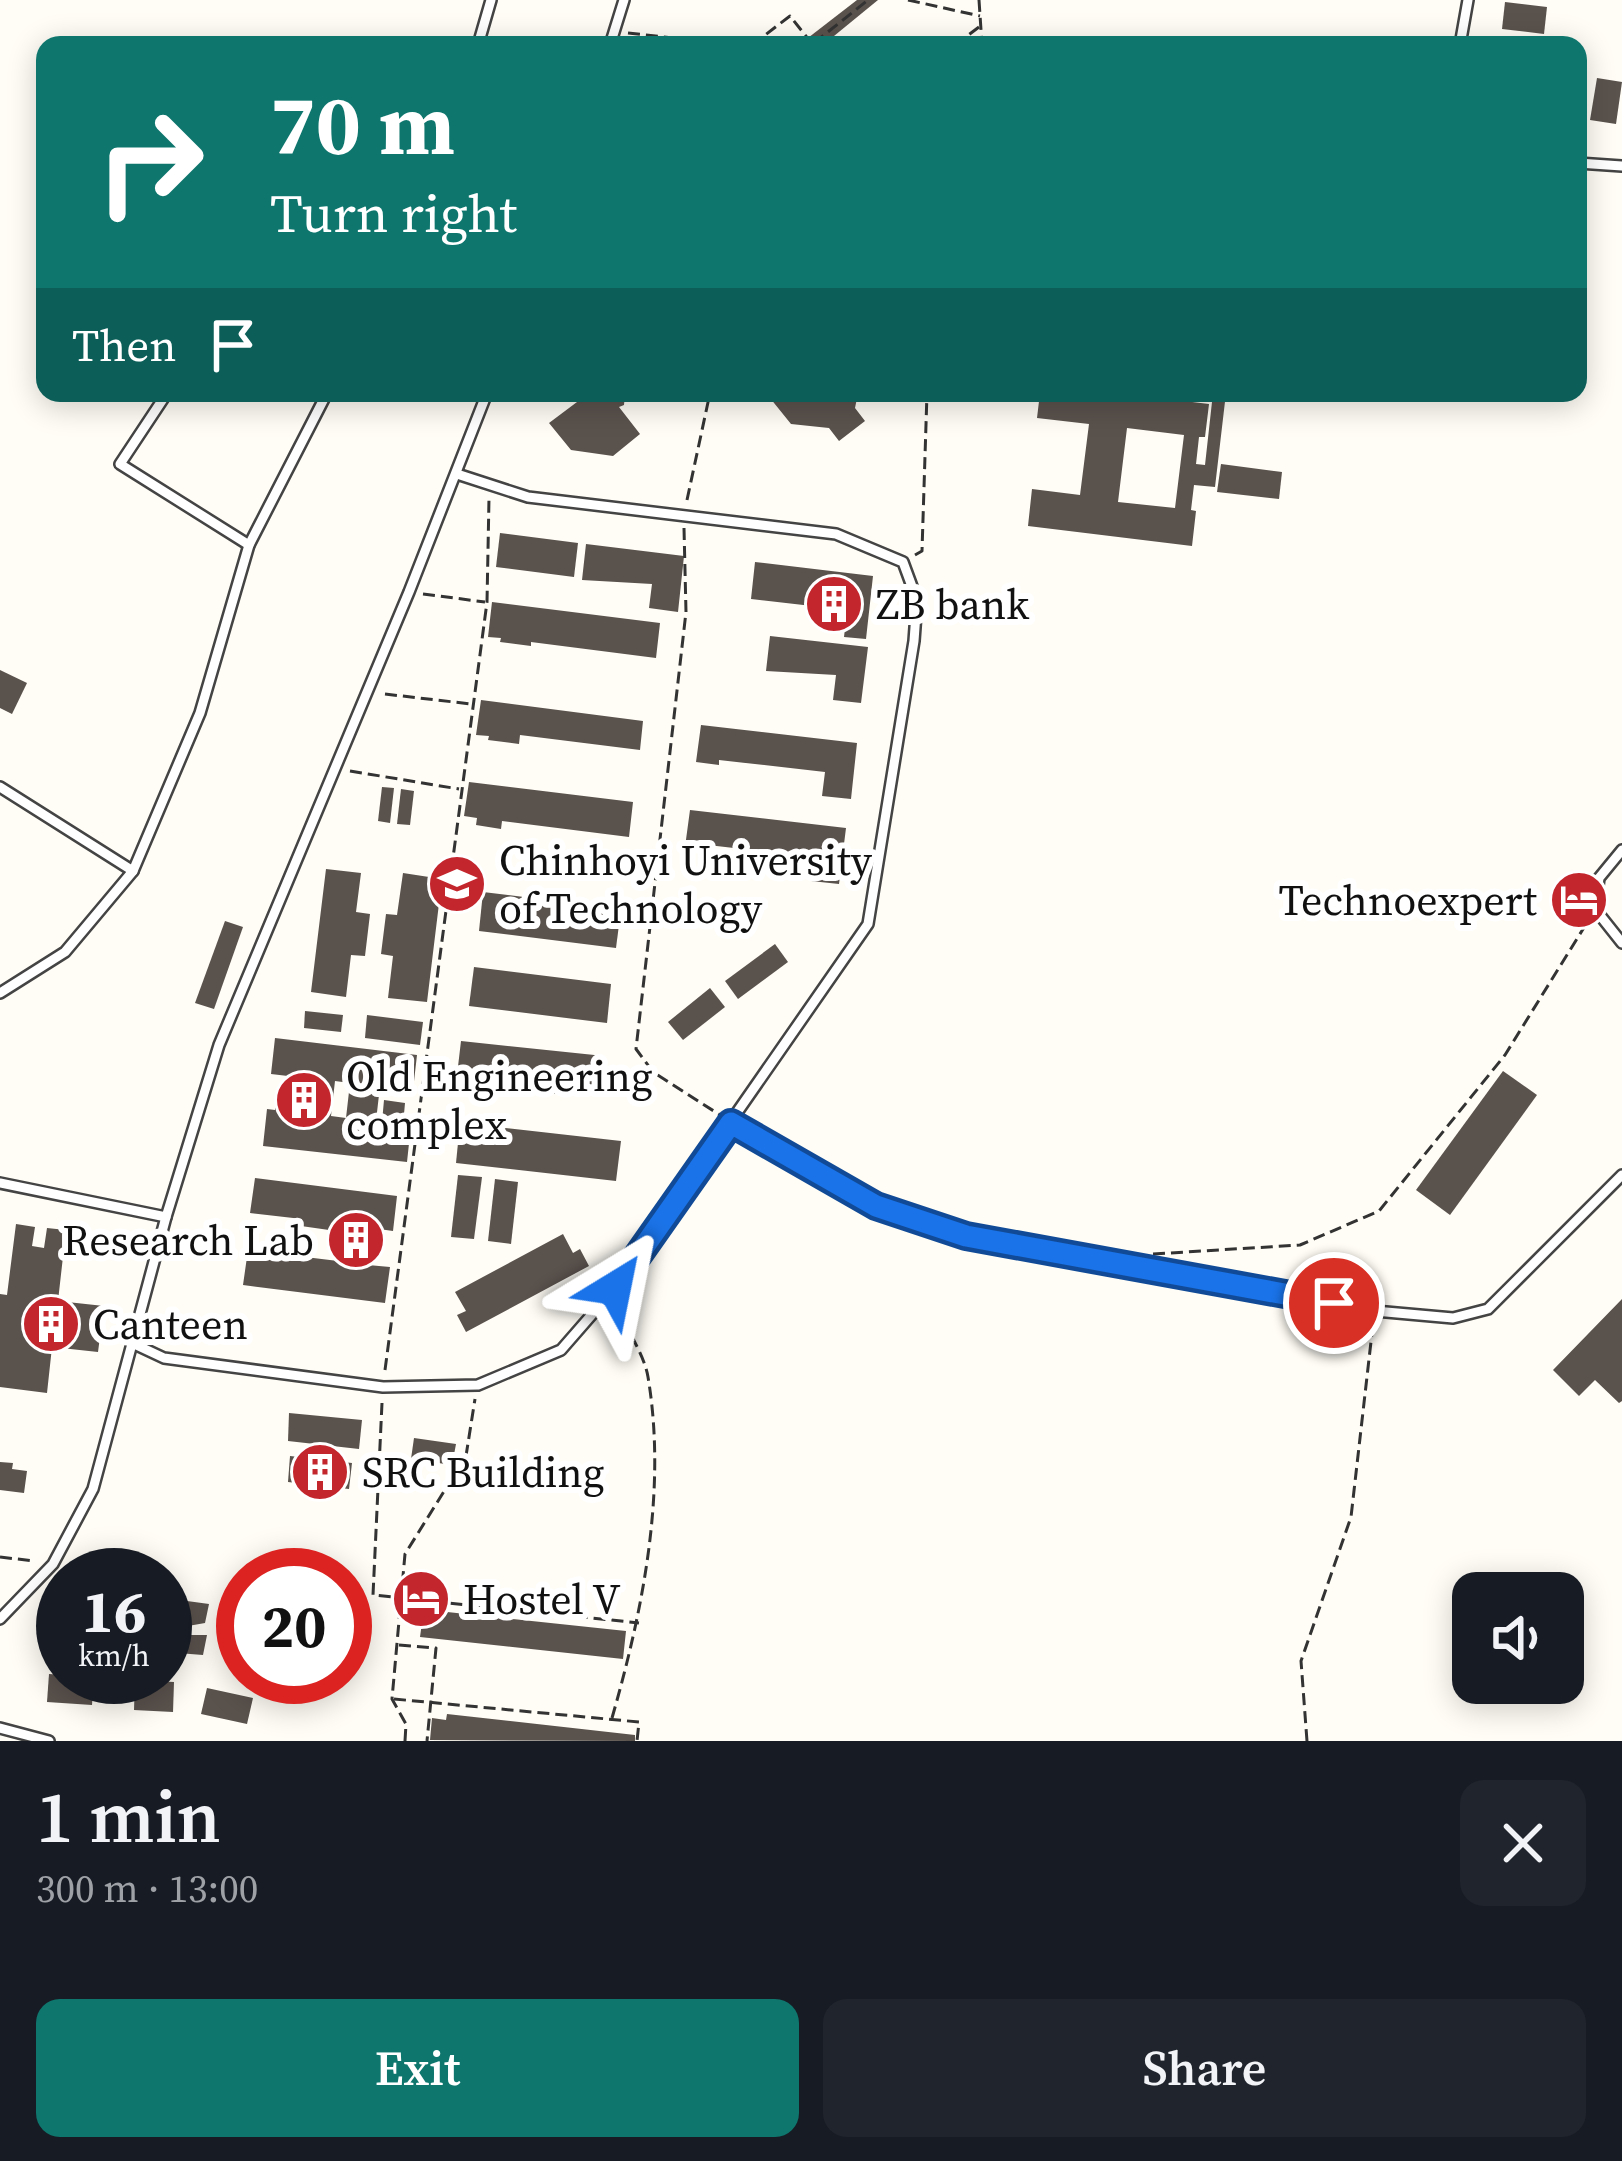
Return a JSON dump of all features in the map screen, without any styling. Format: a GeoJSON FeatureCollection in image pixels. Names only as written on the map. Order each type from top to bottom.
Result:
{"type":"FeatureCollection","features":[{"type":"Feature","properties":{"kind":"lane"},"geometry":{"type":"LineString","coordinates":[[481,36],[491,0]]}},
{"type":"Feature","properties":{"kind":"lane"},"geometry":{"type":"LineString","coordinates":[[613,36],[624,0]]}},
{"type":"Feature","properties":{"kind":"lane"},"geometry":{"type":"LineString","coordinates":[[1462,36],[1468,0]]}},
{"type":"Feature","properties":{"kind":"lane"},"geometry":{"type":"LineString","coordinates":[[1587,164],[1622,166]]}},
{"type":"Feature","properties":{"kind":"lane"},"geometry":{"type":"LineString","coordinates":[[161,402],[120,464],[249,544]]}},
{"type":"Feature","properties":{"kind":"lane"},"geometry":{"type":"LineString","coordinates":[[0,994],[65,952],[134,871],[200,713],[249,544],[322,402]]}},
{"type":"Feature","properties":{"kind":"lane"},"geometry":{"type":"LineString","coordinates":[[62,1548],[93,1489],[166,1217],[219,1046],[485,402]]}},
{"type":"Feature","properties":{"kind":"lane"},"geometry":{"type":"LineString","coordinates":[[132,1343],[164,1358],[383,1387],[478,1385],[561,1350],[615,1288],[868,924],[914,641],[917,600],[903,562],[836,534],[528,497],[457,474]]}},
{"type":"Feature","properties":{"kind":"lane"},"geometry":{"type":"LineString","coordinates":[[0,787],[134,871]]}},
{"type":"Feature","properties":{"kind":"lane"},"geometry":{"type":"LineString","coordinates":[[1622,850],[1600,878],[1595,909],[1622,943]]}},
{"type":"Feature","properties":{"kind":"lane"},"geometry":{"type":"LineString","coordinates":[[731,1123],[876,1206],[966,1236],[1375,1311],[1453,1318],[1488,1309],[1622,1175]]}},
{"type":"Feature","properties":{"kind":"lane"},"geometry":{"type":"LineString","coordinates":[[0,1183],[166,1217]]}},
{"type":"Feature","properties":{"kind":"lane"},"geometry":{"type":"LineString","coordinates":[[0,1619],[36,1582]]}},
{"type":"Feature","properties":{"kind":"lane"},"geometry":{"type":"LineString","coordinates":[[0,1728],[49,1741]]}},
{"type":"Feature","properties":{"kind":"path"},"geometry":{"type":"LineString","coordinates":[[824,36],[868,0]]}},
{"type":"Feature","properties":{"kind":"path"},"geometry":{"type":"LineString","coordinates":[[908,0],[980,16]]}},
{"type":"Feature","properties":{"kind":"path"},"geometry":{"type":"LineString","coordinates":[[979,0],[982,36]]}},
{"type":"Feature","properties":{"kind":"path"},"geometry":{"type":"LineString","coordinates":[[764,36],[790,16],[806,36]]}},
{"type":"Feature","properties":{"kind":"path"},"geometry":{"type":"LineString","coordinates":[[967,36],[981,26]]}},
{"type":"Feature","properties":{"kind":"path"},"geometry":{"type":"LineString","coordinates":[[614,32],[653,36]]}},
{"type":"Feature","properties":{"kind":"path"},"geometry":{"type":"LineString","coordinates":[[708,402],[684,516],[686,612],[636,1048],[653,1072],[731,1123]]}},
{"type":"Feature","properties":{"kind":"path"},"geometry":{"type":"LineString","coordinates":[[903,562],[922,551],[927,402]]}},
{"type":"Feature","properties":{"kind":"path"},"geometry":{"type":"LineString","coordinates":[[490,488],[487,602],[383,1387],[373,1595],[639,1623]]}},
{"type":"Feature","properties":{"kind":"path"},"geometry":{"type":"LineString","coordinates":[[410,592],[487,602]]}},
{"type":"Feature","properties":{"kind":"path"},"geometry":{"type":"LineString","coordinates":[[369,688],[391,696],[472,704]]}},
{"type":"Feature","properties":{"kind":"path"},"geometry":{"type":"LineString","coordinates":[[337,766],[362,775],[460,789]]}},
{"type":"Feature","properties":{"kind":"path"},"geometry":{"type":"LineString","coordinates":[[1131,1267],[1151,1255],[1300,1244],[1379,1210],[1504,1055],[1595,909]]}},
{"type":"Feature","properties":{"kind":"path"},"geometry":{"type":"LineString","coordinates":[[612,1718],[639,1623],[656,1459],[647,1372],[622,1317],[615,1288]]}},
{"type":"Feature","properties":{"kind":"path"},"geometry":{"type":"LineString","coordinates":[[1307,1741],[1301,1660],[1351,1517],[1375,1311]]}},
{"type":"Feature","properties":{"kind":"path"},"geometry":{"type":"LineString","coordinates":[[405,1741],[406,1724],[392,1699],[405,1554],[466,1456],[478,1385]]}},
{"type":"Feature","properties":{"kind":"path"},"geometry":{"type":"LineString","coordinates":[[0,1557],[36,1562]]}},
{"type":"Feature","properties":{"kind":"path"},"geometry":{"type":"LineString","coordinates":[[398,1645],[436,1648],[427,1741]]}},
{"type":"Feature","properties":{"kind":"path"},"geometry":{"type":"LineString","coordinates":[[392,1699],[639,1722],[637,1741]]}},
{"type":"Feature","properties":{"kind":"building"},"geometry":{"type":"Polygon","coordinates":[[[857,0],[878,0],[834,36],[810,36],[857,0]]]}},
{"type":"Feature","properties":{"kind":"building"},"geometry":{"type":"Polygon","coordinates":[[[1505,2],[1547,7],[1544,34],[1502,29],[1505,2]]]}},
{"type":"Feature","properties":{"kind":"building"},"geometry":{"type":"Polygon","coordinates":[[[1597,78],[1622,82],[1616,124],[1590,120],[1597,78]]]}},
{"type":"Feature","properties":{"kind":"building"},"geometry":{"type":"Polygon","coordinates":[[[577,402],[624,402],[619,407],[640,434],[613,456],[571,450],[549,423],[577,402]]]}},
{"type":"Feature","properties":{"kind":"building"},"geometry":{"type":"Polygon","coordinates":[[[773,402],[856,402],[855,408],[865,421],[839,441],[829,428],[791,424],[773,402]]]}},
{"type":"Feature","properties":{"kind":"building"},"geometry":{"type":"Polygon","coordinates":[[[1039,402],[1209,404],[1196,464],[1205,465],[1212,402],[1225,402],[1215,487],[1194,485],[1192,546],[1028,526],[1032,489],[1080,495],[1089,424],[1037,418],[1039,402]],[[1127,428],[1118,502],[1175,508],[1184,435],[1127,428]]]}},
{"type":"Feature","properties":{"kind":"building"},"geometry":{"type":"Polygon","coordinates":[[[1221,464],[1282,472],[1279,499],[1217,492],[1221,464]]]}},
{"type":"Feature","properties":{"kind":"building"},"geometry":{"type":"Polygon","coordinates":[[[500,533],[578,543],[574,577],[496,567],[500,533]]]}},
{"type":"Feature","properties":{"kind":"building"},"geometry":{"type":"Polygon","coordinates":[[[586,544],[684,556],[678,612],[649,608],[652,584],[582,580],[586,544]]]}},
{"type":"Feature","properties":{"kind":"building","name":"ZB bank"},"geometry":{"type":"Polygon","coordinates":[[[755,562],[873,576],[866,639],[844,637],[847,610],[751,599],[755,562]]]}},
{"type":"Feature","properties":{"kind":"building"},"geometry":{"type":"Polygon","coordinates":[[[492,602],[660,623],[656,658],[500,642],[501,638],[488,637],[492,602]]]}},
{"type":"Feature","properties":{"kind":"building"},"geometry":{"type":"Polygon","coordinates":[[[770,636],[868,647],[861,703],[833,700],[836,675],[766,671],[770,636]]]}},
{"type":"Feature","properties":{"kind":"building"},"geometry":{"type":"Polygon","coordinates":[[[0,670],[27,683],[12,714],[0,708],[0,670]]]}},
{"type":"Feature","properties":{"kind":"building"},"geometry":{"type":"Polygon","coordinates":[[[481,700],[643,721],[640,750],[520,735],[519,744],[488,740],[489,736],[476,735],[481,700]]]}},
{"type":"Feature","properties":{"kind":"building"},"geometry":{"type":"Polygon","coordinates":[[[701,725],[857,743],[851,799],[822,796],[825,772],[719,760],[719,765],[696,762],[701,725]]]}},
{"type":"Feature","properties":{"kind":"building"},"geometry":{"type":"Polygon","coordinates":[[[469,782],[633,802],[629,837],[502,821],[501,829],[476,825],[477,818],[464,816],[469,782]]]}},
{"type":"Feature","properties":{"kind":"building"},"geometry":{"type":"Polygon","coordinates":[[[382,787],[394,788],[390,823],[378,821],[382,787]]]}},
{"type":"Feature","properties":{"kind":"building"},"geometry":{"type":"Polygon","coordinates":[[[401,789],[414,791],[410,825],[397,824],[401,789]]]}},
{"type":"Feature","properties":{"kind":"building"},"geometry":{"type":"Polygon","coordinates":[[[690,810],[846,828],[839,884],[811,881],[813,857],[708,845],[707,849],[685,847],[690,810]]]}},
{"type":"Feature","properties":{"kind":"building"},"geometry":{"type":"Polygon","coordinates":[[[326,869],[361,873],[356,912],[370,914],[365,956],[351,955],[346,997],[311,992],[326,869]]]}},
{"type":"Feature","properties":{"kind":"building"},"geometry":{"type":"Polygon","coordinates":[[[403,873],[442,879],[427,1002],[388,998],[393,956],[381,954],[386,914],[397,915],[403,873]]]}},
{"type":"Feature","properties":{"kind":"building"},"geometry":{"type":"Polygon","coordinates":[[[483,892],[621,909],[616,948],[479,931],[483,892]]]}},
{"type":"Feature","properties":{"kind":"building"},"geometry":{"type":"Polygon","coordinates":[[[225,921],[243,927],[214,1009],[195,1003],[225,921]]]}},
{"type":"Feature","properties":{"kind":"building"},"geometry":{"type":"Polygon","coordinates":[[[775,944],[788,962],[738,999],[725,981],[775,944]]]}},
{"type":"Feature","properties":{"kind":"building"},"geometry":{"type":"Polygon","coordinates":[[[474,967],[611,984],[607,1023],[469,1006],[474,967]]]}},
{"type":"Feature","properties":{"kind":"building"},"geometry":{"type":"Polygon","coordinates":[[[710,988],[725,1007],[683,1040],[668,1022],[710,988]]]}},
{"type":"Feature","properties":{"kind":"building"},"geometry":{"type":"Polygon","coordinates":[[[305,1011],[343,1015],[341,1032],[304,1028],[305,1011]]]}},
{"type":"Feature","properties":{"kind":"building"},"geometry":{"type":"Polygon","coordinates":[[[367,1015],[423,1022],[420,1045],[365,1038],[367,1015]]]}},
{"type":"Feature","properties":{"kind":"building","name":"Old Engineering complex"},"geometry":{"type":"Polygon","coordinates":[[[275,1038],[417,1055],[413,1090],[380,1086],[376,1121],[382,1122],[384,1100],[405,1103],[403,1125],[411,1125],[407,1162],[263,1146],[267,1109],[275,1110],[276,1097],[302,1100],[305,1078],[271,1074],[275,1038]],[[335,1081],[331,1116],[346,1118],[350,1083],[335,1081]]]}},
{"type":"Feature","properties":{"kind":"building"},"geometry":{"type":"Polygon","coordinates":[[[461,1041],[604,1056],[600,1092],[556,1087],[555,1094],[529,1091],[530,1083],[524,1083],[523,1090],[495,1087],[496,1080],[457,1075],[461,1041]]]}},
{"type":"Feature","properties":{"kind":"building"},"geometry":{"type":"Polygon","coordinates":[[[1503,1071],[1537,1095],[1450,1215],[1416,1190],[1503,1071]]]}},
{"type":"Feature","properties":{"kind":"building"},"geometry":{"type":"Polygon","coordinates":[[[460,1123],[621,1141],[616,1181],[456,1163],[460,1123]]]}},
{"type":"Feature","properties":{"kind":"building"},"geometry":{"type":"Polygon","coordinates":[[[458,1175],[482,1177],[474,1239],[451,1237],[458,1175]]]}},
{"type":"Feature","properties":{"kind":"building","name":"Research Lab"},"geometry":{"type":"Polygon","coordinates":[[[255,1178],[397,1196],[393,1231],[372,1228],[368,1265],[390,1267],[385,1303],[243,1285],[248,1250],[338,1261],[342,1224],[337,1224],[336,1231],[301,1226],[302,1219],[250,1213],[255,1178]]]}},
{"type":"Feature","properties":{"kind":"building"},"geometry":{"type":"Polygon","coordinates":[[[495,1179],[518,1182],[511,1244],[488,1241],[495,1179]]]}},
{"type":"Feature","properties":{"kind":"building","name":"Canteen"},"geometry":{"type":"Polygon","coordinates":[[[16,1224],[35,1227],[32,1246],[44,1248],[47,1228],[66,1230],[58,1301],[104,1306],[98,1352],[52,1347],[47,1393],[0,1387],[0,1294],[7,1295],[16,1224]]]}},
{"type":"Feature","properties":{"kind":"building"},"geometry":{"type":"Polygon","coordinates":[[[563,1234],[573,1253],[580,1249],[589,1266],[466,1332],[457,1315],[466,1311],[455,1292],[563,1234]]]}},
{"type":"Feature","properties":{"kind":"building"},"geometry":{"type":"Polygon","coordinates":[[[1622,1299],[1622,1401],[1595,1380],[1579,1396],[1553,1370],[1622,1299]]]}},
{"type":"Feature","properties":{"kind":"building"},"geometry":{"type":"Polygon","coordinates":[[[289,1413],[362,1420],[359,1449],[288,1441],[289,1413]]]}},
{"type":"Feature","properties":{"kind":"building"},"geometry":{"type":"Polygon","coordinates":[[[414,1438],[456,1444],[452,1465],[411,1459],[414,1438]]]}},
{"type":"Feature","properties":{"kind":"building","name":"SRC Building"},"geometry":{"type":"Polygon","coordinates":[[[290,1456],[352,1463],[349,1489],[288,1482],[290,1456]]]}},
{"type":"Feature","properties":{"kind":"building"},"geometry":{"type":"Polygon","coordinates":[[[0,1462],[27,1471],[24,1493],[0,1490],[0,1462]]]}},
{"type":"Feature","properties":{"kind":"building"},"geometry":{"type":"Polygon","coordinates":[[[192,1602],[209,1604],[205,1623],[192,1625],[192,1602]]]}},
{"type":"Feature","properties":{"kind":"building","name":"Hostel V"},"geometry":{"type":"Polygon","coordinates":[[[438,1611],[626,1631],[623,1659],[420,1637],[423,1615],[437,1617],[438,1611]]]}},
{"type":"Feature","properties":{"kind":"building"},"geometry":{"type":"Polygon","coordinates":[[[192,1635],[207,1635],[203,1655],[192,1654],[192,1635]]]}},
{"type":"Feature","properties":{"kind":"building"},"geometry":{"type":"Polygon","coordinates":[[[207,1688],[216,1690],[216,1704],[252,1704],[247,1724],[201,1714],[207,1688]]]}},
{"type":"Feature","properties":{"kind":"building"},"geometry":{"type":"Polygon","coordinates":[[[134,1704],[173,1704],[173,1712],[134,1710],[134,1704]]]}},
{"type":"Feature","properties":{"kind":"building"},"geometry":{"type":"Polygon","coordinates":[[[447,1714],[635,1735],[635,1741],[430,1740],[432,1718],[446,1720],[447,1714]]]}},
{"type":"Feature","properties":{"kind":"place","name":"ZB bank"},"geometry":{"type":"Point","coordinates":[834,604]}},
{"type":"Feature","properties":{"kind":"place","name":"Chinhoyi University of Technology"},"geometry":{"type":"Point","coordinates":[457,884]}},
{"type":"Feature","properties":{"kind":"place","name":"Technoexpert"},"geometry":{"type":"Point","coordinates":[1579,900]}},
{"type":"Feature","properties":{"kind":"place","name":"Old Engineering complex"},"geometry":{"type":"Point","coordinates":[304,1100]}},
{"type":"Feature","properties":{"kind":"place","name":"Research Lab"},"geometry":{"type":"Point","coordinates":[356,1240]}},
{"type":"Feature","properties":{"kind":"place","name":"Canteen"},"geometry":{"type":"Point","coordinates":[51,1324]}},
{"type":"Feature","properties":{"kind":"place","name":"SRC Building"},"geometry":{"type":"Point","coordinates":[320,1472]}},
{"type":"Feature","properties":{"kind":"place","name":"Hostel V"},"geometry":{"type":"Point","coordinates":[421,1599]}},
{"type":"Feature","properties":{"kind":"route"},"geometry":{"type":"LineString","coordinates":[[615,1288],[731,1123],[876,1206],[966,1236],[1334,1303]]}}]}
